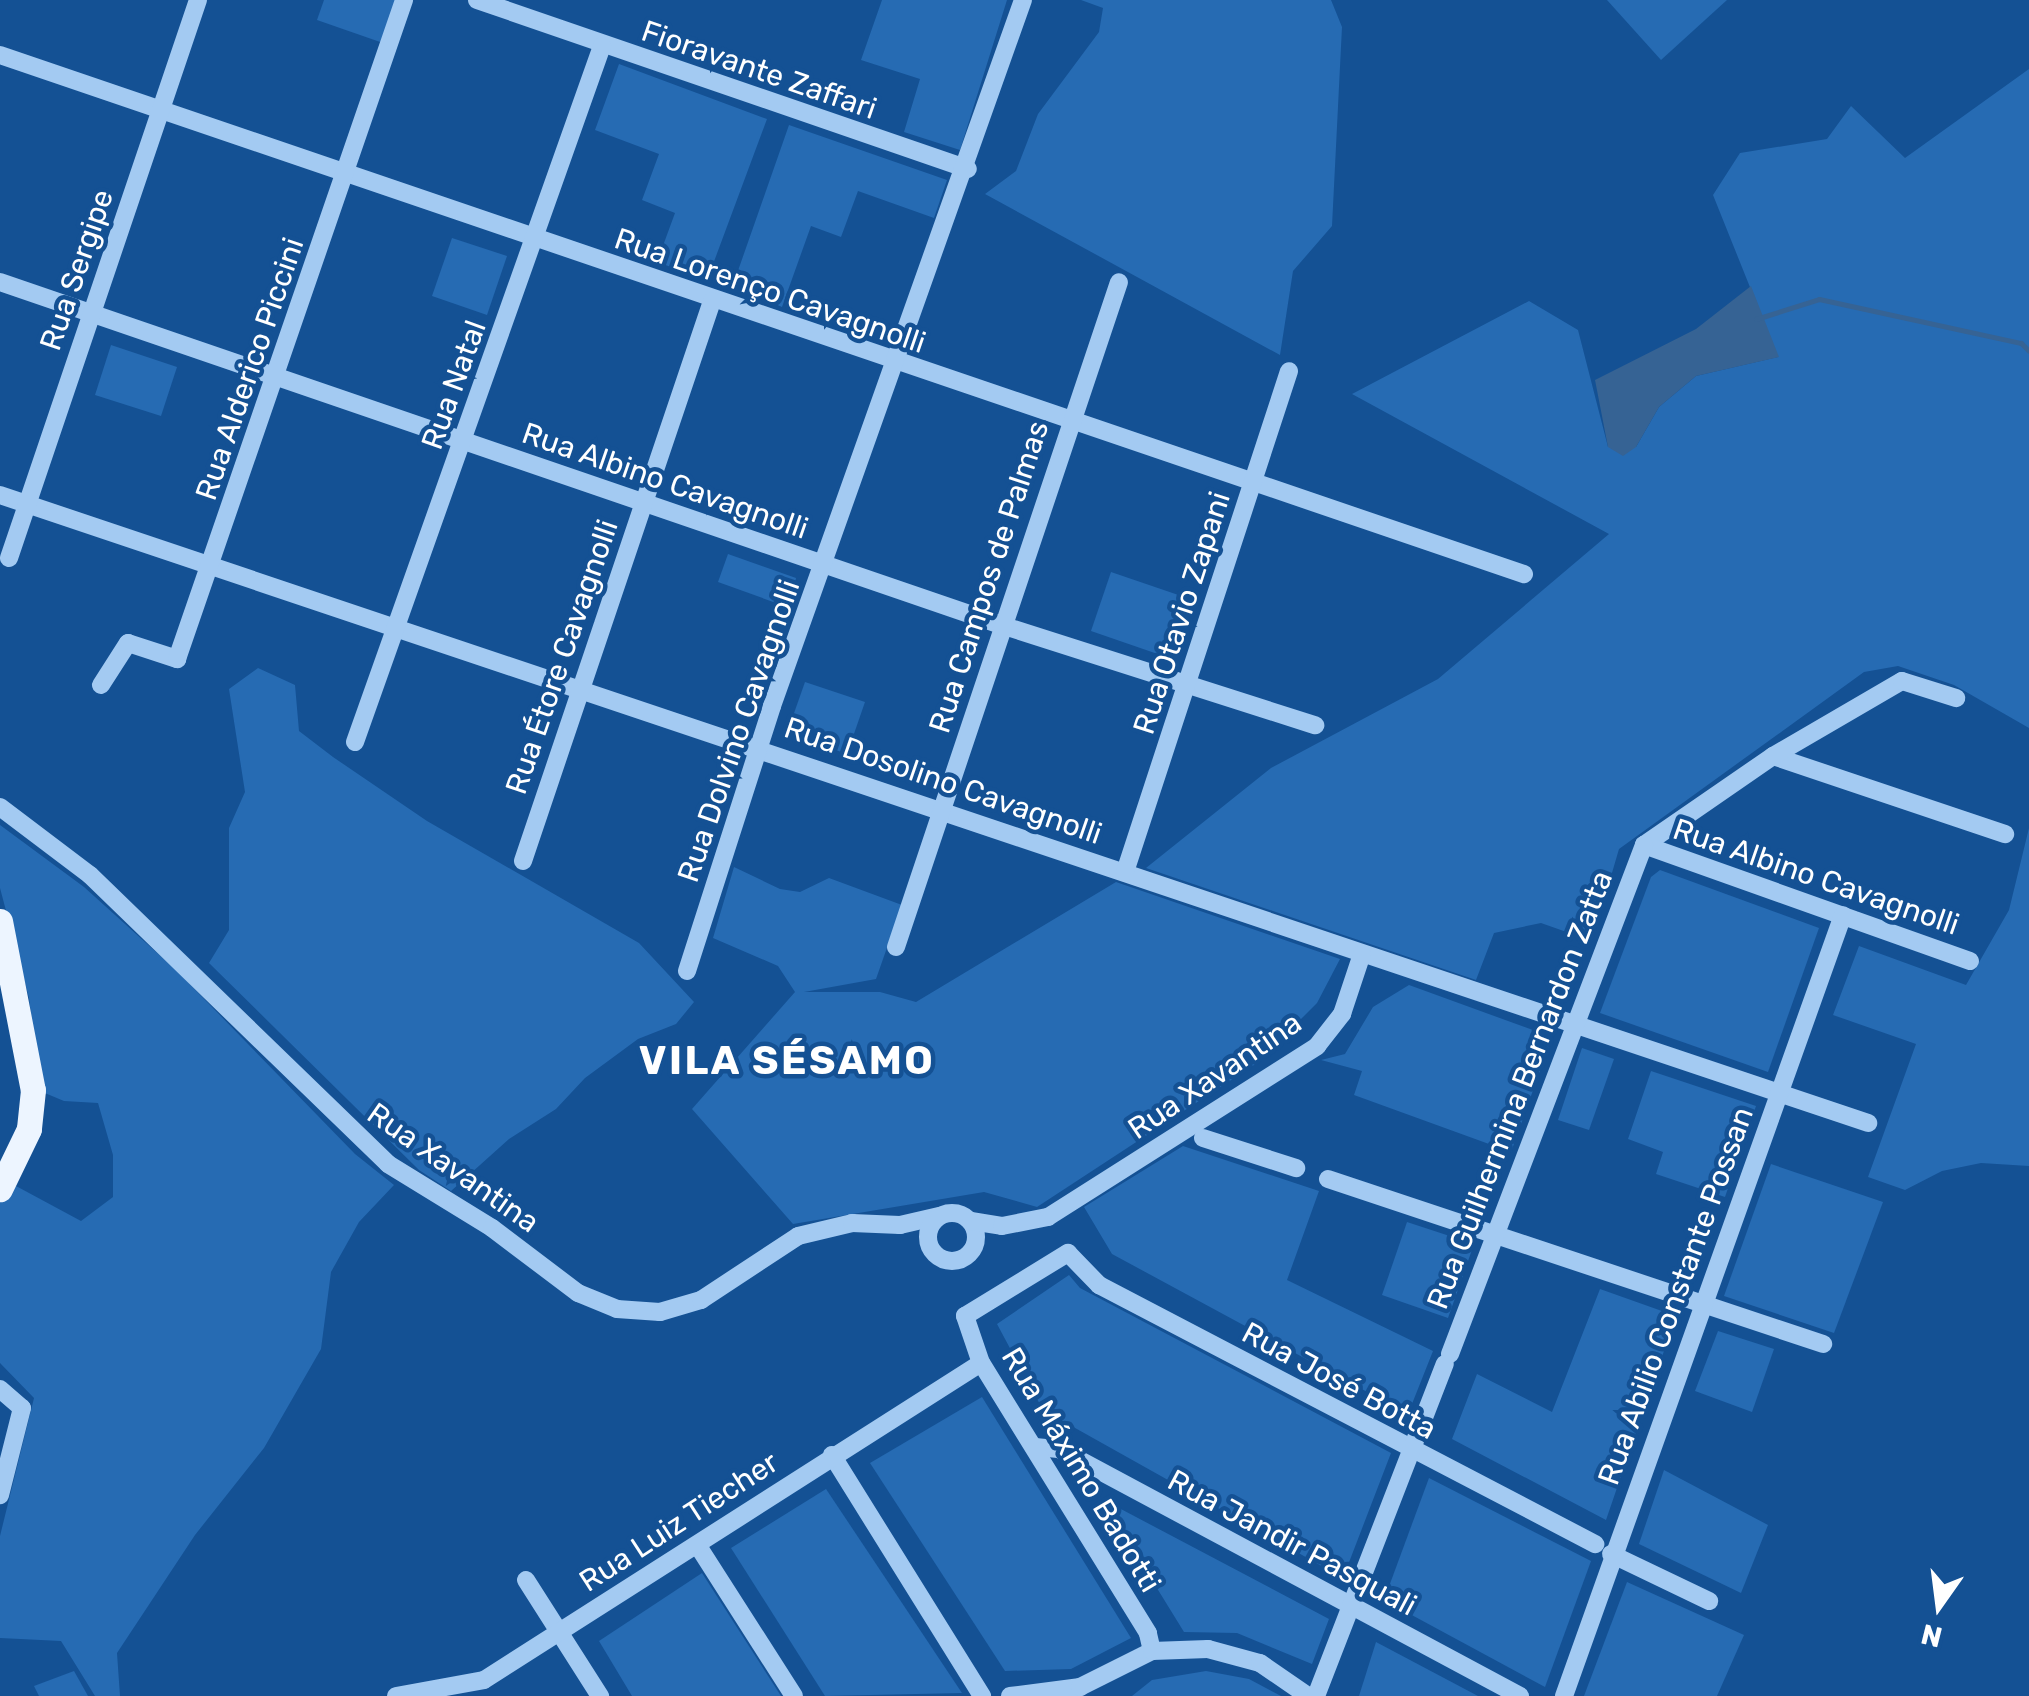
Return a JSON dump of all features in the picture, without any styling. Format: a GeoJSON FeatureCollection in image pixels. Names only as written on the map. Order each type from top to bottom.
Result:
{"type":"FeatureCollection","features":[{"type":"Feature","properties":{"kind":"main road"},"geometry":{"type":"LineString","coordinates":[[0,921],[33,1090],[29,1129],[0,1189]]}},
{"type":"Feature","properties":{"kind":"street","name":"Rua Sergipe"},"geometry":{"type":"LineString","coordinates":[[9,558],[198,0]]}},
{"type":"Feature","properties":{"kind":"street","name":"Rua Alderico Piccini"},"geometry":{"type":"LineString","coordinates":[[101,684],[128,643],[177,659],[348,173],[404,0]]}},
{"type":"Feature","properties":{"kind":"street","name":"Fioravante Zaffari"},"geometry":{"type":"LineString","coordinates":[[477,0],[968,169]]}},
{"type":"Feature","properties":{"kind":"street","name":"Rua Dolvino Cavagnolli"},"geometry":{"type":"LineString","coordinates":[[687,971],[758,746],[968,169],[1023,0]]}},
{"type":"Feature","properties":{"kind":"street","name":"Rua Natal"},"geometry":{"type":"LineString","coordinates":[[355,742],[602,46]]}},
{"type":"Feature","properties":{"kind":"street","name":"Rua Lorenço Cavagnolli"},"geometry":{"type":"LineString","coordinates":[[0,55],[348,173],[535,242],[1524,574]]}},
{"type":"Feature","properties":{"kind":"street","name":"Rua Albino Cavagnolli"},"geometry":{"type":"LineString","coordinates":[[0,282],[275,381],[1001,625],[1315,725]]}},
{"type":"Feature","properties":{"kind":"street","name":"Rua Campos de Palmas"},"geometry":{"type":"LineString","coordinates":[[896,947],[1119,282]]}},
{"type":"Feature","properties":{"kind":"street","name":"Rua Étore Cavagnolli"},"geometry":{"type":"LineString","coordinates":[[523,861],[578,686],[712,301]]}},
{"type":"Feature","properties":{"kind":"street","name":"Rua Otavio Zapani"},"geometry":{"type":"LineString","coordinates":[[1126,872],[1290,371]]}},
{"type":"Feature","properties":{"kind":"street","name":"Rua Dosolino Cavagnolli"},"geometry":{"type":"LineString","coordinates":[[0,495],[758,746],[1868,1123]]}},
{"type":"Feature","properties":{"kind":"street"},"geometry":{"type":"LineString","coordinates":[[1644,846],[1772,756],[1902,681],[1956,698]]}},
{"type":"Feature","properties":{"kind":"street"},"geometry":{"type":"LineString","coordinates":[[1772,756],[2005,834]]}},
{"type":"Feature","properties":{"kind":"street","name":"Rua Xavantina"},"geometry":{"type":"LineString","coordinates":[[0,808],[90,875],[374,1153],[578,1293],[617,1310],[660,1312],[700,1300],[798,1236],[852,1223],[900,1225],[939,1216]]}},
{"type":"Feature","properties":{"kind":"street","name":"Rua Albino Cavagnolli"},"geometry":{"type":"LineString","coordinates":[[1644,846],[1970,961]]}},
{"type":"Feature","properties":{"kind":"street","name":"Rua Guilhermina Bernardon Zatta"},"geometry":{"type":"LineString","coordinates":[[1316,1696],[1644,846]]}},
{"type":"Feature","properties":{"kind":"street","name":"Rua Abilio Constante Possan"},"geometry":{"type":"LineString","coordinates":[[1564,1696],[1603,1549],[1701,1304],[1842,915]]}},
{"type":"Feature","properties":{"kind":"street","name":"Rua Xavantina"},"geometry":{"type":"LineString","coordinates":[[1002,1226],[1048,1217],[1317,1046],[1342,1014],[1362,954]]}},
{"type":"Feature","properties":{"kind":"street"},"geometry":{"type":"LineString","coordinates":[[1203,1138],[1296,1168]]}},
{"type":"Feature","properties":{"kind":"street"},"geometry":{"type":"LineString","coordinates":[[1328,1179],[1823,1344]]}},
{"type":"Feature","properties":{"kind":"street"},"geometry":{"type":"LineString","coordinates":[[929,1246],[929,1230],[939,1216],[959,1213],[971,1221],[1002,1226]]}},
{"type":"Feature","properties":{"kind":"street"},"geometry":{"type":"LineString","coordinates":[[971,1221],[974,1248]]}},
{"type":"Feature","properties":{"kind":"street"},"geometry":{"type":"LineString","coordinates":[[900,1225],[948,1261],[974,1248],[1002,1226]]}},
{"type":"Feature","properties":{"kind":"street","name":"Rua Máximo Badotti"},"geometry":{"type":"LineString","coordinates":[[1068,1254],[965,1316],[981,1362],[1148,1634],[1152,1651]]}},
{"type":"Feature","properties":{"kind":"street","name":"Rua José Botta"},"geometry":{"type":"LineString","coordinates":[[1068,1254],[1099,1285],[1709,1601]]}},
{"type":"Feature","properties":{"kind":"street","name":"Rua Luiz Tiecher"},"geometry":{"type":"LineString","coordinates":[[396,1696],[484,1680],[981,1362]]}},
{"type":"Feature","properties":{"kind":"street"},"geometry":{"type":"LineString","coordinates":[[0,1388],[22,1408],[0,1495]]}},
{"type":"Feature","properties":{"kind":"street","name":"Rua Jandir Pasquali"},"geometry":{"type":"LineString","coordinates":[[1035,1447],[1059,1449],[1520,1696]]}},
{"type":"Feature","properties":{"kind":"street"},"geometry":{"type":"LineString","coordinates":[[832,1455],[982,1696]]}},
{"type":"Feature","properties":{"kind":"street"},"geometry":{"type":"LineString","coordinates":[[698,1546],[794,1696]]}},
{"type":"Feature","properties":{"kind":"street"},"geometry":{"type":"LineString","coordinates":[[526,1580],[600,1696]]}},
{"type":"Feature","properties":{"kind":"street"},"geometry":{"type":"LineString","coordinates":[[1010,1696],[1080,1688],[1152,1651],[1208,1649],[1260,1663],[1308,1696]]}},
{"type":"Feature","properties":{"kind":"shaded area"},"geometry":{"type":"Polygon","coordinates":[[[324,0],[397,0],[383,43],[317,20],[324,0]]]}},
{"type":"Feature","properties":{"kind":"shaded area"},"geometry":{"type":"Polygon","coordinates":[[[882,0],[1007,0],[960,150],[904,132],[920,79],[861,60],[882,0]]]}},
{"type":"Feature","properties":{"kind":"shaded area"},"geometry":{"type":"Polygon","coordinates":[[[1081,0],[1331,0],[1342,27],[1332,226],[1293,271],[1280,355],[985,194],[1016,171],[1038,114],[1099,32],[1103,8],[1081,0]]]}},
{"type":"Feature","properties":{"kind":"shaded area"},"geometry":{"type":"Polygon","coordinates":[[[1607,0],[1727,0],[1661,60],[1607,0]]]}},
{"type":"Feature","properties":{"kind":"shaded area"},"geometry":{"type":"Polygon","coordinates":[[[619,64],[767,119],[709,275],[702,278],[657,262],[675,213],[642,200],[659,154],[595,130],[619,64]]]}},
{"type":"Feature","properties":{"kind":"shaded area"},"geometry":{"type":"Polygon","coordinates":[[[2029,69],[2029,728],[1954,685],[1898,666],[1864,672],[1619,849],[1592,941],[1541,923],[1494,933],[1476,980],[1146,868],[1271,768],[1438,679],[1609,534],[1352,394],[1529,301],[1578,330],[1608,447],[1636,447],[1659,407],[1696,376],[1778,357],[1713,195],[1740,153],[1827,139],[1851,106],[1905,158],[2029,69]]]}},
{"type":"Feature","properties":{"kind":"shaded area"},"geometry":{"type":"Polygon","coordinates":[[[789,125],[947,180],[934,218],[858,191],[841,237],[811,226],[782,307],[733,285],[789,125]]]}},
{"type":"Feature","properties":{"kind":"shaded area"},"geometry":{"type":"Polygon","coordinates":[[[452,238],[507,256],[487,315],[432,296],[452,238]]]}},
{"type":"Feature","properties":{"kind":"shaded area"},"geometry":{"type":"Polygon","coordinates":[[[1751,286],[1779,357],[1696,376],[1659,407],[1636,447],[1623,456],[1608,447],[1595,380],[1696,329],[1751,286]]]}},
{"type":"Feature","properties":{"kind":"shaded area"},"geometry":{"type":"Polygon","coordinates":[[[111,345],[177,367],[161,416],[95,395],[111,345]]]}},
{"type":"Feature","properties":{"kind":"shaded area"},"geometry":{"type":"Polygon","coordinates":[[[728,554],[796,578],[790,608],[718,582],[728,554]]]}},
{"type":"Feature","properties":{"kind":"shaded area"},"geometry":{"type":"Polygon","coordinates":[[[1111,572],[1196,601],[1175,660],[1091,631],[1111,572]]]}},
{"type":"Feature","properties":{"kind":"shaded area"},"geometry":{"type":"Polygon","coordinates":[[[258,668],[295,685],[299,731],[427,821],[639,943],[694,1002],[676,1024],[638,1039],[585,1078],[556,1109],[509,1139],[451,1191],[419,1170],[209,963],[229,930],[229,828],[245,792],[229,689],[258,668]]]}},
{"type":"Feature","properties":{"kind":"shaded area"},"geometry":{"type":"Polygon","coordinates":[[[805,682],[865,702],[847,754],[787,733],[805,682]]]}},
{"type":"Feature","properties":{"kind":"shaded area"},"geometry":{"type":"Polygon","coordinates":[[[0,825],[84,887],[176,970],[355,1154],[394,1185],[359,1222],[331,1272],[321,1349],[264,1448],[195,1535],[117,1653],[120,1696],[95,1696],[61,1641],[0,1638],[0,1536],[34,1398],[0,1363],[0,1202],[16,1186],[81,1221],[113,1197],[113,1155],[98,1103],[64,1101],[40,1091],[29,998],[0,888],[0,825]]]}},
{"type":"Feature","properties":{"kind":"shaded area"},"geometry":{"type":"Polygon","coordinates":[[[2029,828],[2029,1166],[1981,1163],[1942,1171],[1905,1190],[1868,1177],[1916,1044],[1833,1015],[1859,946],[1966,985],[2009,910],[2029,828]]]}},
{"type":"Feature","properties":{"kind":"shaded area"},"geometry":{"type":"Polygon","coordinates":[[[734,867],[780,889],[800,892],[829,878],[902,905],[876,979],[804,992],[880,992],[916,1002],[1116,882],[1340,959],[1317,1003],[1257,1063],[1037,1207],[984,1192],[793,1224],[692,1109],[795,992],[778,966],[713,938],[734,867]]]}},
{"type":"Feature","properties":{"kind":"shaded area"},"geometry":{"type":"Polygon","coordinates":[[[1660,870],[1819,928],[1768,1072],[1600,1013],[1651,877],[1660,870]]]}},
{"type":"Feature","properties":{"kind":"shaded area"},"geometry":{"type":"Polygon","coordinates":[[[1409,985],[1552,1037],[1511,1152],[1354,1095],[1362,1071],[1321,1060],[1345,1054],[1373,1007],[1409,985]]]}},
{"type":"Feature","properties":{"kind":"shaded area"},"geometry":{"type":"Polygon","coordinates":[[[1582,1048],[1614,1059],[1589,1130],[1558,1120],[1582,1048]]]}},
{"type":"Feature","properties":{"kind":"shaded area"},"geometry":{"type":"Polygon","coordinates":[[[1651,1071],[1756,1106],[1725,1197],[1656,1174],[1663,1152],[1628,1139],[1651,1071]]]}},
{"type":"Feature","properties":{"kind":"shaded area"},"geometry":{"type":"Polygon","coordinates":[[[1183,1146],[1319,1191],[1287,1280],[1433,1351],[1408,1414],[1112,1254],[1084,1207],[1183,1146]]]}},
{"type":"Feature","properties":{"kind":"shaded area"},"geometry":{"type":"Polygon","coordinates":[[[1771,1164],[1883,1202],[1834,1333],[1724,1296],[1771,1164]]]}},
{"type":"Feature","properties":{"kind":"shaded area"},"geometry":{"type":"Polygon","coordinates":[[[1407,1222],[1474,1244],[1448,1318],[1382,1295],[1407,1222]]]}},
{"type":"Feature","properties":{"kind":"shaded area"},"geometry":{"type":"Polygon","coordinates":[[[1069,1275],[1080,1288],[1391,1453],[1343,1578],[1043,1410],[997,1324],[1069,1275]]]}},
{"type":"Feature","properties":{"kind":"shaded area"},"geometry":{"type":"Polygon","coordinates":[[[1600,1289],[1676,1316],[1606,1520],[1452,1439],[1477,1374],[1552,1412],[1600,1289]]]}},
{"type":"Feature","properties":{"kind":"shaded area"},"geometry":{"type":"Polygon","coordinates":[[[1718,1331],[1774,1349],[1752,1412],[1695,1391],[1718,1331]]]}},
{"type":"Feature","properties":{"kind":"shaded area"},"geometry":{"type":"Polygon","coordinates":[[[982,1397],[1131,1638],[1071,1669],[1005,1671],[870,1463],[982,1397]]]}},
{"type":"Feature","properties":{"kind":"shaded area"},"geometry":{"type":"Polygon","coordinates":[[[1664,1470],[1768,1525],[1741,1593],[1639,1544],[1664,1470]]]}},
{"type":"Feature","properties":{"kind":"shaded area"},"geometry":{"type":"Polygon","coordinates":[[[1429,1478],[1591,1561],[1545,1687],[1384,1600],[1429,1478]]]}},
{"type":"Feature","properties":{"kind":"shaded area"},"geometry":{"type":"Polygon","coordinates":[[[826,1489],[962,1693],[825,1696],[731,1548],[826,1489]]]}},
{"type":"Feature","properties":{"kind":"shaded area"},"geometry":{"type":"Polygon","coordinates":[[[1102,1499],[1329,1619],[1312,1664],[1237,1633],[1184,1632],[1102,1499]]]}},
{"type":"Feature","properties":{"kind":"shaded area"},"geometry":{"type":"Polygon","coordinates":[[[702,1573],[781,1696],[632,1696],[599,1641],[702,1573]]]}},
{"type":"Feature","properties":{"kind":"shaded area"},"geometry":{"type":"Polygon","coordinates":[[[1627,1582],[1744,1635],[1717,1696],[1584,1696],[1627,1582]]]}},
{"type":"Feature","properties":{"kind":"shaded area"},"geometry":{"type":"Polygon","coordinates":[[[1376,1642],[1478,1696],[1359,1696],[1376,1642]]]}},
{"type":"Feature","properties":{"kind":"shaded area"},"geometry":{"type":"Polygon","coordinates":[[[74,1671],[88,1696],[39,1696],[34,1686],[74,1671]]]}},
{"type":"Feature","properties":{"kind":"shaded area"},"geometry":{"type":"Polygon","coordinates":[[[1206,1671],[1249,1679],[1281,1696],[1132,1696],[1152,1680],[1206,1671]]]}},
{"type":"Feature","properties":{"kind":"waterway"},"geometry":{"type":"LineString","coordinates":[[1756,319],[1819,299],[2021,343],[2029,351]]}},
{"type":"Feature","properties":{"kind":"district","name":"VILA SÉSAMO"},"geometry":{"type":"Point","coordinates":[787,1061]}}]}
